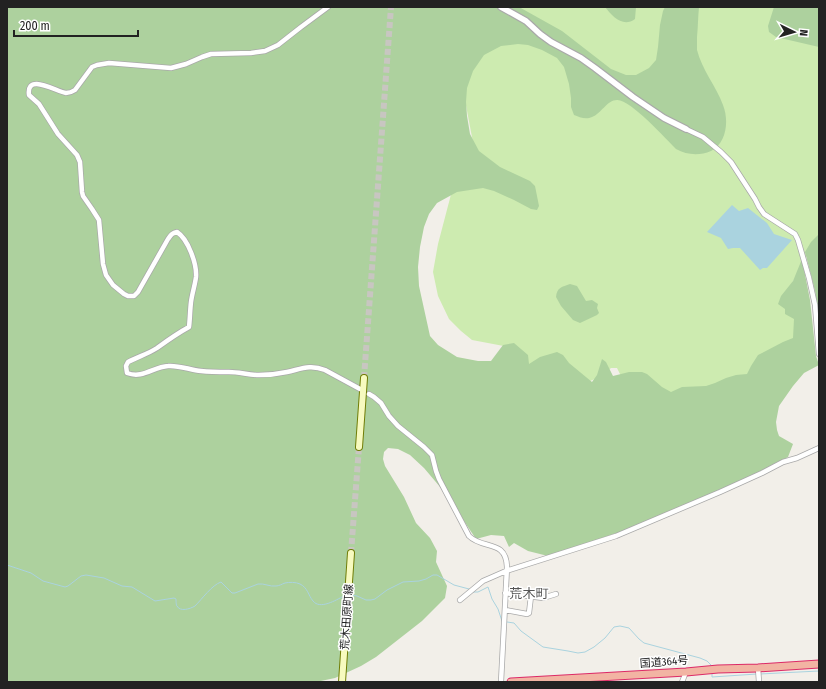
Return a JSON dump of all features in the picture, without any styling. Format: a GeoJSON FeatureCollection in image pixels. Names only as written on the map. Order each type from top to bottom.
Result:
{"type":"FeatureCollection","features":[{"type":"Feature","properties":{"kind":"highway","name":"国道364号"},"geometry":{"type":"LineString","coordinates":[[511,682],[819,664]]}},
{"type":"Feature","properties":{"kind":"main road"},"geometry":{"type":"LineString","coordinates":[[359,447],[364,378]]}},
{"type":"Feature","properties":{"kind":"main road","name":"荒木田原町線"},"geometry":{"type":"LineString","coordinates":[[342,682],[351,552]]}},
{"type":"Feature","properties":{"kind":"street"},"geometry":{"type":"LineString","coordinates":[[328,7],[278,45],[265,51],[251,53],[210,54],[202,56],[186,64],[171,68],[109,63],[102,64],[92,67],[72,92],[64,92],[40,84],[30,87],[28,91],[29,95],[39,104],[58,134],[72,149],[80,162],[83,196],[99,220],[104,270],[113,285],[124,294],[134,296],[138,292],[168,238],[174,232],[177,232],[183,238],[194,260],[196,276],[191,302],[189,327],[152,351],[128,362],[126,366],[127,373],[137,375],[144,374],[161,366],[178,366],[203,371],[259,375],[287,372],[304,367],[311,367],[325,370],[360,389]]}},
{"type":"Feature","properties":{"kind":"street"},"geometry":{"type":"LineString","coordinates":[[501,7],[526,20],[540,34],[551,42],[586,61],[633,97],[664,118],[703,137],[731,162],[764,214],[795,234],[798,240],[815,305],[819,354]]}},
{"type":"Feature","properties":{"kind":"street"},"geometry":{"type":"LineString","coordinates":[[369,394],[381,403],[389,416],[398,426],[432,455],[436,472],[469,536],[472,539],[493,546],[503,552],[507,561],[501,682]]}},
{"type":"Feature","properties":{"kind":"street"},"geometry":{"type":"LineString","coordinates":[[460,600],[483,581],[506,571],[616,536],[720,492],[783,462],[797,458],[819,448]]}},
{"type":"Feature","properties":{"kind":"street"},"geometry":{"type":"LineString","coordinates":[[505,593],[542,598],[556,594]]}},
{"type":"Feature","properties":{"kind":"street"},"geometry":{"type":"LineString","coordinates":[[505,610],[527,614],[529,613],[531,596]]}},
{"type":"Feature","properties":{"kind":"street"},"geometry":{"type":"LineString","coordinates":[[758,668],[759,682]]}},
{"type":"Feature","properties":{"kind":"street"},"geometry":{"type":"LineString","coordinates":[[682,682],[686,672]]}},
{"type":"Feature","properties":{"kind":"green space"},"geometry":{"type":"Polygon","coordinates":[[[7,7],[519,7],[562,31],[611,69],[626,75],[636,75],[649,68],[656,60],[660,25],[665,7],[699,7],[697,50],[702,64],[717,91],[726,117],[725,131],[720,143],[711,151],[702,154],[689,154],[676,149],[648,120],[623,101],[617,100],[610,102],[590,118],[583,118],[574,115],[571,107],[569,84],[564,67],[557,58],[542,50],[528,45],[518,44],[501,46],[484,55],[473,71],[467,88],[466,102],[470,134],[479,151],[500,167],[530,181],[535,186],[539,206],[537,210],[531,209],[494,191],[483,188],[457,192],[437,203],[429,214],[424,227],[418,267],[419,286],[430,336],[438,345],[457,357],[478,361],[491,361],[503,345],[514,343],[528,355],[529,364],[540,357],[557,352],[563,355],[569,363],[592,382],[597,375],[602,359],[606,362],[613,376],[629,372],[642,372],[671,392],[682,387],[706,386],[736,375],[747,374],[758,355],[793,338],[794,319],[785,314],[785,309],[778,304],[781,296],[793,281],[802,259],[810,300],[816,356],[819,365],[804,373],[779,406],[776,422],[779,436],[793,444],[788,457],[729,487],[626,530],[548,556],[528,551],[514,543],[509,547],[504,536],[491,535],[476,539],[446,494],[424,468],[410,455],[398,449],[388,448],[384,452],[383,459],[385,466],[404,497],[416,523],[430,538],[437,551],[436,562],[447,586],[445,598],[422,621],[376,657],[335,678],[316,682],[7,682],[7,7]]]}},
{"type":"Feature","properties":{"kind":"green space"},"geometry":{"type":"Polygon","coordinates":[[[444,7],[819,7],[819,236],[814,242],[791,285],[796,314],[797,338],[753,378],[679,397],[624,382],[617,368],[611,368],[602,376],[590,381],[533,372],[509,347],[472,340],[461,331],[449,319],[438,296],[433,272],[438,244],[454,183],[475,153],[461,79],[444,7]]]}},
{"type":"Feature","properties":{"kind":"green space"},"geometry":{"type":"Polygon","coordinates":[[[605,7],[636,7],[635,19],[622,22],[614,17],[605,7]]]}},
{"type":"Feature","properties":{"kind":"green space"},"geometry":{"type":"Polygon","coordinates":[[[774,7],[819,7],[819,47],[776,37],[769,32],[768,26],[774,7]]]}},
{"type":"Feature","properties":{"kind":"green space"},"geometry":{"type":"Polygon","coordinates":[[[819,234],[819,321],[815,291],[805,252],[811,242],[819,234]]]}},
{"type":"Feature","properties":{"kind":"green space"},"geometry":{"type":"Polygon","coordinates":[[[570,284],[577,286],[586,301],[592,300],[598,304],[597,308],[599,313],[597,315],[580,323],[573,320],[561,306],[556,297],[559,289],[570,284]]]}},
{"type":"Feature","properties":{"kind":"water"},"geometry":{"type":"Polygon","coordinates":[[[732,205],[739,211],[748,208],[767,223],[774,234],[792,240],[767,268],[760,270],[740,248],[728,249],[721,238],[707,232],[732,205]]]}},
{"type":"Feature","properties":{"kind":"waterway"},"geometry":{"type":"LineString","coordinates":[[7,565],[31,573],[43,581],[65,587],[81,576],[86,575],[104,578],[122,586],[132,587],[155,601],[174,598],[176,599],[177,606],[180,609],[188,609],[195,606],[211,589],[221,582],[232,593],[258,584],[278,586],[292,582],[297,583],[305,588],[316,604],[320,605],[337,600],[346,595]]}},
{"type":"Feature","properties":{"kind":"waterway"},"geometry":{"type":"LineString","coordinates":[[351,595],[366,600],[371,600],[403,582],[419,581],[433,575],[437,575],[454,585],[469,589]]}},
{"type":"Feature","properties":{"kind":"waterway"},"geometry":{"type":"LineString","coordinates":[[473,592],[478,592],[488,587],[502,621]]}},
{"type":"Feature","properties":{"kind":"waterway"},"geometry":{"type":"LineString","coordinates":[[507,622],[514,623],[521,631],[543,647],[578,653],[585,652],[594,647],[605,638],[614,627],[620,626],[629,628],[644,643],[700,658],[707,661],[711,665]]}},
{"type":"Feature","properties":{"kind":"waterway"},"geometry":{"type":"LineString","coordinates":[[760,674],[819,671]]}},
{"type":"Feature","properties":{"kind":"waterway"},"geometry":{"type":"LineString","coordinates":[[712,674],[712,677],[757,674]]}},
{"type":"Feature","properties":{"kind":"tunnel"},"geometry":{"type":"LineString","coordinates":[[364,378],[391,7]]}},
{"type":"Feature","properties":{"kind":"tunnel"},"geometry":{"type":"LineString","coordinates":[[351,553],[359,447]]}},
{"type":"Feature","properties":{"kind":"district","name":"荒木町"},"geometry":{"type":"Point","coordinates":[529,593]}}]}
